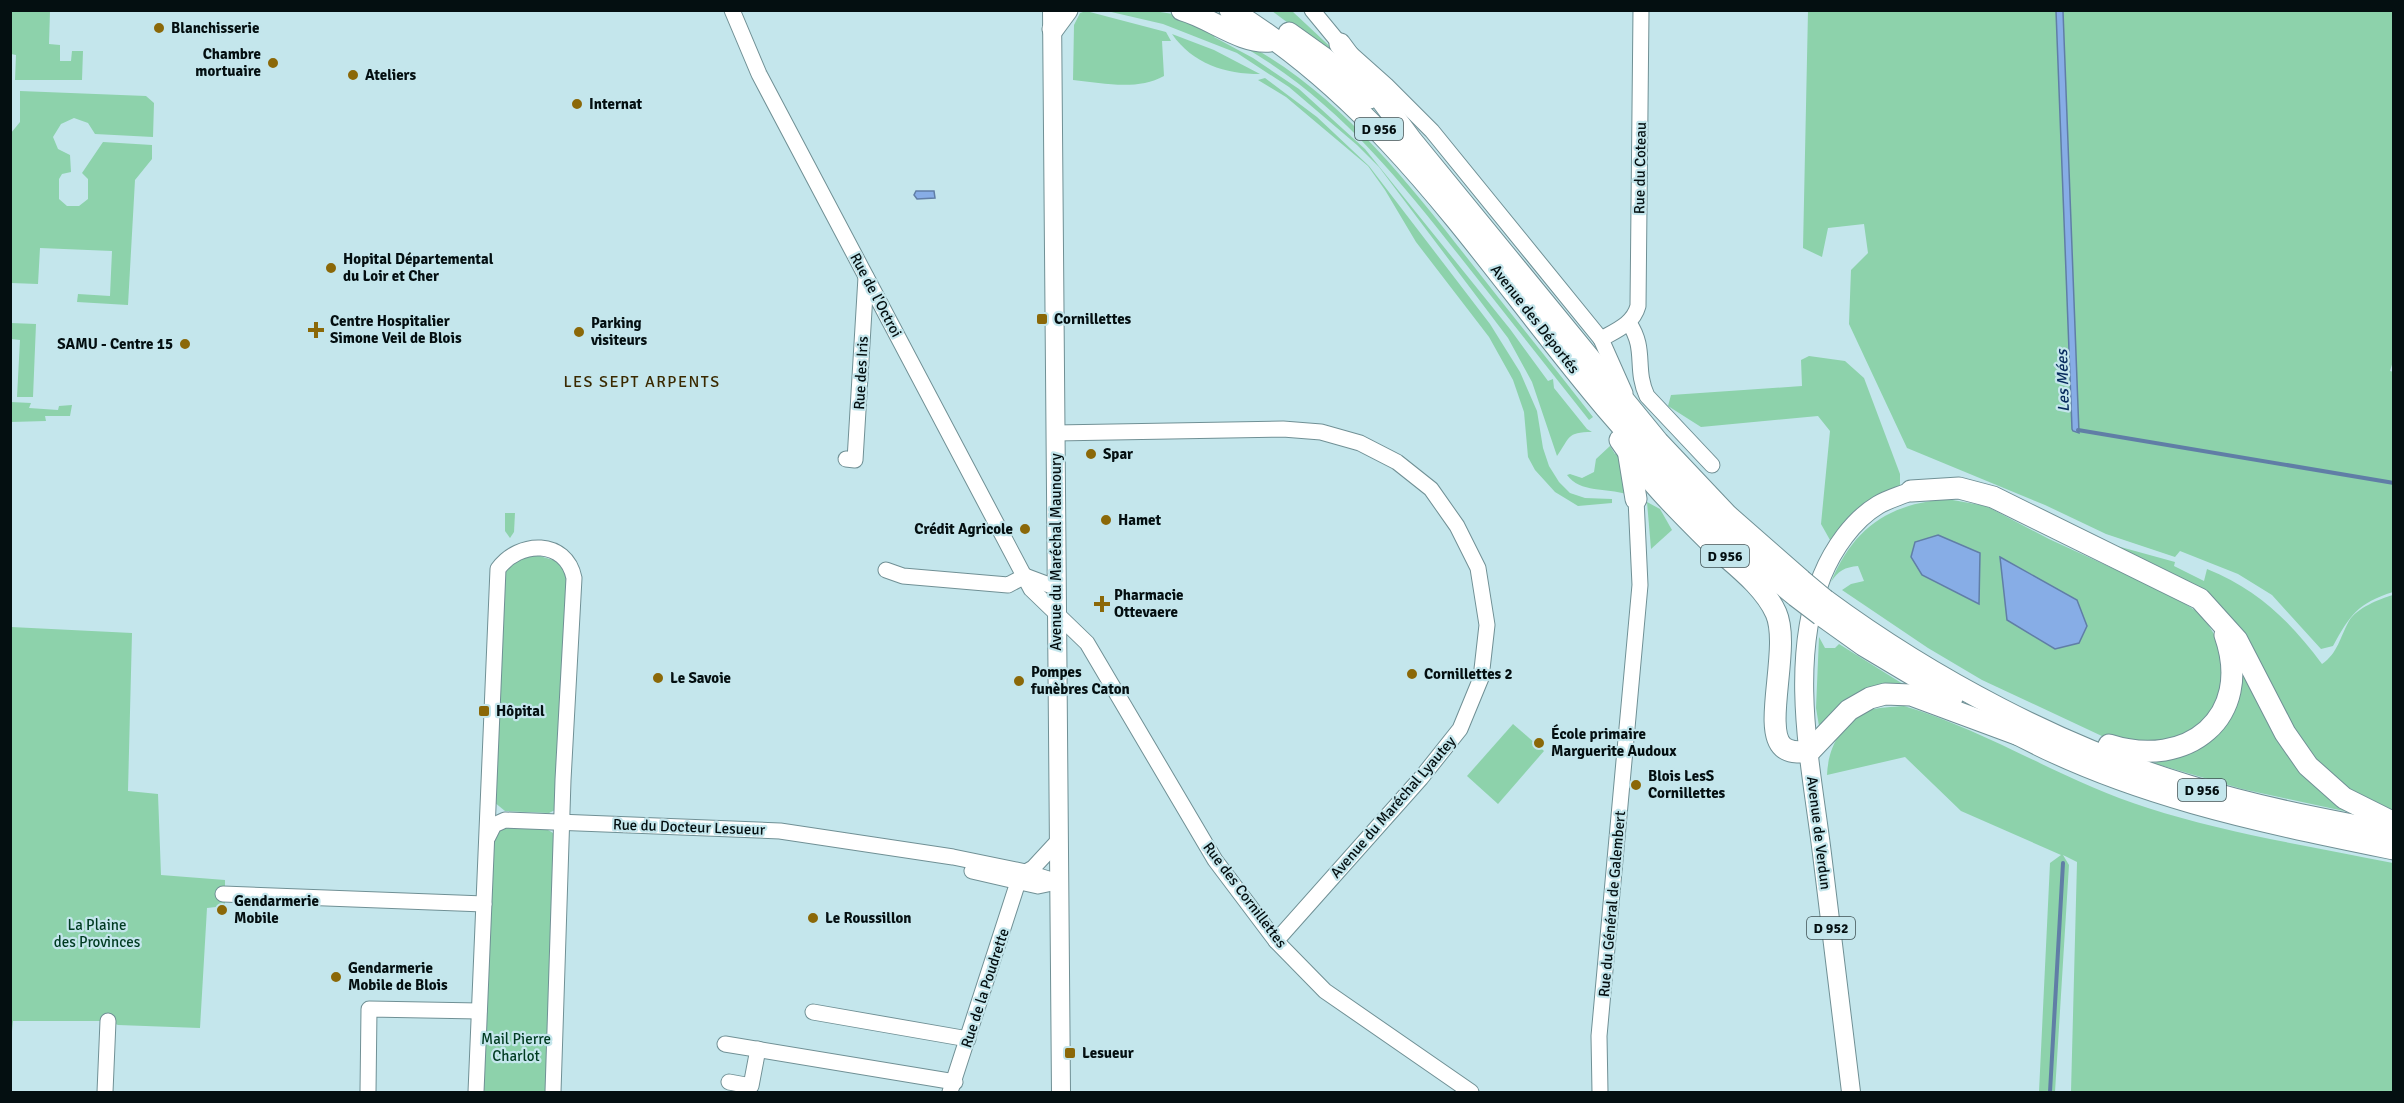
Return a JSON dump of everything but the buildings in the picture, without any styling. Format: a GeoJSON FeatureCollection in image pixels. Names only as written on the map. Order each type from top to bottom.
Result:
{"type":"FeatureCollection","features":[{"type":"Feature","properties":{"kind":"highway"},"geometry":{"type":"LineString","coordinates":[[1053,20],[1067,10]]}},
{"type":"Feature","properties":{"kind":"highway"},"geometry":{"type":"LineString","coordinates":[[1182,10],[1210,20],[1256,42],[1277,40]]}},
{"type":"Feature","properties":{"kind":"highway","name":"D 956"},"geometry":{"type":"LineString","coordinates":[[1230,10],[1277,40]]}},
{"type":"Feature","properties":{"kind":"highway","name":"D 956"},"geometry":{"type":"LineString","coordinates":[[1256,10],[1351,81],[1412,141]]}},
{"type":"Feature","properties":{"kind":"highway","name":"Avenue des Déportés"},"geometry":{"type":"LineString","coordinates":[[1277,40],[1323,77],[1376,125],[1442,202],[1627,429],[1727,515],[1798,588],[1823,608],[1865,629],[2019,726]]}},
{"type":"Feature","properties":{"kind":"highway"},"geometry":{"type":"LineString","coordinates":[[1340,44],[1412,141]]}},
{"type":"Feature","properties":{"kind":"highway","name":"Avenue des Déportés"},"geometry":{"type":"LineString","coordinates":[[1412,141],[1627,429]]}},
{"type":"Feature","properties":{"kind":"highway"},"geometry":{"type":"LineString","coordinates":[[1627,429],[1636,499]]}},
{"type":"Feature","properties":{"kind":"highway","name":"D 956"},"geometry":{"type":"LineString","coordinates":[[1627,429],[1658,488],[1755,583],[1776,613],[1783,647],[1774,719],[1775,735],[1781,746],[1790,751],[1809,752],[1849,710],[1870,698],[1886,694],[1919,698],[2019,726],[2188,786],[2264,807],[2394,833]]}},
{"type":"Feature","properties":{"kind":"highway"},"geometry":{"type":"LineString","coordinates":[[1636,499],[1645,491],[1658,488]]}},
{"type":"Feature","properties":{"kind":"highway","name":"D 956"},"geometry":{"type":"LineString","coordinates":[[1911,491],[1959,488],[1993,497],[2178,586],[2200,599],[2237,640],[2285,733],[2308,766],[2344,798],[2394,823]]}},
{"type":"Feature","properties":{"kind":"highway","name":"D 956"},"geometry":{"type":"LineString","coordinates":[[2019,726],[2134,752],[2154,752],[2185,746],[2213,726],[2230,695],[2232,661],[2219,618]]}},
{"type":"Feature","properties":{"kind":"highway","name":"D 956"},"geometry":{"type":"LineString","coordinates":[[2019,726],[2090,767],[2204,807],[2394,849]]}},
{"type":"Feature","properties":{"kind":"main road","name":"Avenue du Maréchal Maunoury"},"geometry":{"type":"LineString","coordinates":[[1053,20],[1061,1092]]}},
{"type":"Feature","properties":{"kind":"main road","name":"D 956"},"geometry":{"type":"LineString","coordinates":[[1809,752],[1804,663],[1809,620],[1822,576],[1838,546],[1852,528],[1877,506],[1911,491]]}},
{"type":"Feature","properties":{"kind":"main road","name":"Avenue de Verdun"},"geometry":{"type":"LineString","coordinates":[[1809,752],[1851,1092]]}},
{"type":"Feature","properties":{"kind":"street","name":"Rue de l'Octroi"},"geometry":{"type":"LineString","coordinates":[[732,10],[759,74],[1025,576],[1034,592],[1057,615]]}},
{"type":"Feature","properties":{"kind":"street","name":"Avenue des Déportés"},"geometry":{"type":"LineString","coordinates":[[1312,10],[1340,44],[1386,85],[1432,131],[1601,339],[1627,429]]}},
{"type":"Feature","properties":{"kind":"street","name":"Rue du Coteau"},"geometry":{"type":"LineString","coordinates":[[1629,323],[1635,316],[1638,306],[1641,10]]}},
{"type":"Feature","properties":{"kind":"street","name":"Rue des Iris"},"geometry":{"type":"LineString","coordinates":[[846,459],[855,460],[866,277]]}},
{"type":"Feature","properties":{"kind":"street"},"geometry":{"type":"LineString","coordinates":[[1601,339],[1629,323],[1639,337],[1641,383],[1647,396],[1712,465]]}},
{"type":"Feature","properties":{"kind":"street","name":"Avenue du Maréchal Lyautey"},"geometry":{"type":"LineString","coordinates":[[1055,433],[1282,429],[1322,432],[1360,443],[1397,462],[1431,489],[1457,526],[1478,568],[1487,626],[1481,678],[1460,729],[1421,778],[1276,941]]}},
{"type":"Feature","properties":{"kind":"street","name":"Rue du Général de Galembert"},"geometry":{"type":"LineString","coordinates":[[1600,1092],[1599,1036],[1640,585],[1636,499]]}},
{"type":"Feature","properties":{"kind":"street"},"geometry":{"type":"LineString","coordinates":[[476,1092],[498,569],[505,559],[516,551],[553,550],[564,556],[572,566],[574,578],[562,822],[553,1092]]}},
{"type":"Feature","properties":{"kind":"street"},"geometry":{"type":"LineString","coordinates":[[886,570],[903,576],[1008,585],[1025,576],[1057,588]]}},
{"type":"Feature","properties":{"kind":"street","name":"Rue des Cornillettes"},"geometry":{"type":"LineString","coordinates":[[1057,615],[1087,643],[1215,860],[1276,941],[1325,991],[1466,1091]]}},
{"type":"Feature","properties":{"kind":"street"},"geometry":{"type":"LineString","coordinates":[[488,804],[494,815],[505,820]]}},
{"type":"Feature","properties":{"kind":"street"},"geometry":{"type":"LineString","coordinates":[[487,840],[494,825],[505,820]]}},
{"type":"Feature","properties":{"kind":"street","name":"Rue du Docteur Lesueur"},"geometry":{"type":"LineString","coordinates":[[505,820],[780,831],[900,851],[1022,877],[1058,882]]}},
{"type":"Feature","properties":{"kind":"street"},"geometry":{"type":"LineString","coordinates":[[1022,877],[1058,841]]}},
{"type":"Feature","properties":{"kind":"street","name":"Rue de la Poudrette"},"geometry":{"type":"LineString","coordinates":[[952,1087],[1022,877]]}},
{"type":"Feature","properties":{"kind":"street"},"geometry":{"type":"LineString","coordinates":[[223,894],[484,904]]}},
{"type":"Feature","properties":{"kind":"street"},"geometry":{"type":"LineString","coordinates":[[368,1092],[369,1009],[479,1011]]}},
{"type":"Feature","properties":{"kind":"street"},"geometry":{"type":"LineString","coordinates":[[813,1012],[968,1039]]}},
{"type":"Feature","properties":{"kind":"street"},"geometry":{"type":"LineString","coordinates":[[105,1092],[108,1021]]}},
{"type":"Feature","properties":{"kind":"street"},"geometry":{"type":"LineString","coordinates":[[725,1044],[952,1087]]}},
{"type":"Feature","properties":{"kind":"street"},"geometry":{"type":"LineString","coordinates":[[729,1082],[751,1086],[758,1049]]}},
{"type":"Feature","properties":{"kind":"green space"},"geometry":{"type":"Polygon","coordinates":[[[11,10],[50,11],[49,44],[60,45],[60,61],[71,61],[72,51],[83,51],[82,80],[15,80],[16,55],[11,54],[11,10]]]}},
{"type":"Feature","properties":{"kind":"green space"},"geometry":{"type":"Polygon","coordinates":[[[1086,11],[1166,32],[1171,41],[1162,41],[1164,76],[1154,81],[1131,85],[1073,80],[1074,25],[1080,13],[1086,11]]]}},
{"type":"Feature","properties":{"kind":"green space"},"geometry":{"type":"Polygon","coordinates":[[[1107,11],[1175,14],[1230,35],[1271,59],[1310,87],[1346,118],[1412,189],[1593,417],[1589,420],[1411,195],[1355,133],[1292,79],[1257,55],[1218,33],[1214,37],[1253,58],[1299,89],[1365,149],[1510,329],[1548,381],[1553,379],[1554,388],[1587,429],[1592,432],[1577,433],[1570,437],[1557,456],[1532,382],[1508,338],[1379,167],[1357,145],[1289,87],[1237,53],[1163,24],[1107,11]]]}},
{"type":"Feature","properties":{"kind":"green space"},"geometry":{"type":"Polygon","coordinates":[[[1272,11],[1292,11],[1338,54],[1338,60],[1272,11]]]}},
{"type":"Feature","properties":{"kind":"green space"},"geometry":{"type":"Polygon","coordinates":[[[1808,11],[2056,11],[2066,251],[2074,300],[2063,11],[2393,11],[2394,358],[2390,371],[2394,372],[2393,592],[2363,606],[2350,618],[2333,646],[2321,649],[2272,595],[2238,574],[2180,551],[2175,557],[2106,534],[2045,505],[1907,448],[1849,324],[1851,270],[1868,253],[1864,224],[1828,228],[1822,257],[1803,248],[1808,11]]]}},
{"type":"Feature","properties":{"kind":"green space"},"geometry":{"type":"Polygon","coordinates":[[[1172,34],[1214,50],[1260,74],[1234,72],[1200,60],[1180,44],[1172,34]]]}},
{"type":"Feature","properties":{"kind":"green space"},"geometry":{"type":"Polygon","coordinates":[[[1265,78],[1317,117],[1369,166],[1490,324],[1520,372],[1537,411],[1543,448],[1549,466],[1559,482],[1570,493],[1585,498],[1612,499],[1612,503],[1578,506],[1555,492],[1535,470],[1528,457],[1524,412],[1513,380],[1489,337],[1416,242],[1368,166],[1286,97],[1258,80],[1265,78]]]}},
{"type":"Feature","properties":{"kind":"green space"},"geometry":{"type":"Polygon","coordinates":[[[20,91],[146,96],[154,103],[153,137],[95,134],[88,123],[74,118],[61,124],[53,137],[58,149],[70,155],[71,172],[62,174],[59,179],[59,199],[67,206],[79,206],[88,199],[88,179],[82,173],[103,142],[152,145],[152,159],[135,180],[128,305],[77,302],[78,294],[110,296],[112,251],[40,248],[38,284],[11,283],[11,133],[20,122],[20,91]]]}},
{"type":"Feature","properties":{"kind":"green space"},"geometry":{"type":"Polygon","coordinates":[[[11,323],[36,324],[33,397],[17,397],[20,340],[11,339],[11,323]]]}},
{"type":"Feature","properties":{"kind":"green space"},"geometry":{"type":"Polygon","coordinates":[[[1809,356],[1845,361],[1864,378],[1900,474],[1900,486],[1861,508],[1830,540],[1821,524],[1830,431],[1818,416],[1701,427],[1668,406],[1671,395],[1802,386],[1801,360],[1809,356]]]}},
{"type":"Feature","properties":{"kind":"green space"},"geometry":{"type":"Polygon","coordinates":[[[11,402],[31,403],[29,408],[58,410],[59,406],[72,405],[70,416],[45,416],[46,421],[11,422],[11,402]]]}},
{"type":"Feature","properties":{"kind":"green space"},"geometry":{"type":"Polygon","coordinates":[[[1610,446],[1615,454],[1621,452],[1626,494],[1579,485],[1567,475],[1582,478],[1594,472],[1596,459],[1610,446]]]}},
{"type":"Feature","properties":{"kind":"green space"},"geometry":{"type":"Polygon","coordinates":[[[1947,499],[1986,506],[2049,539],[2175,597],[2202,615],[2221,645],[2225,689],[2206,724],[2164,747],[2104,737],[1982,680],[1928,648],[1842,590],[1851,584],[1864,581],[1858,566],[1842,570],[1831,582],[1851,547],[1876,522],[1908,506],[1947,499]]]}},
{"type":"Feature","properties":{"kind":"green space"},"geometry":{"type":"Polygon","coordinates":[[[1647,502],[1660,509],[1672,530],[1651,549],[1647,502]]]}},
{"type":"Feature","properties":{"kind":"green space"},"geometry":{"type":"Polygon","coordinates":[[[505,513],[515,513],[514,532],[510,538],[505,531],[505,513]]]}},
{"type":"Feature","properties":{"kind":"green space"},"geometry":{"type":"Polygon","coordinates":[[[2106,543],[2175,562],[2174,566],[2204,581],[2207,569],[2225,577],[2257,597],[2285,620],[2322,664],[2335,650],[2349,621],[2357,612],[2393,595],[2393,815],[2384,813],[2308,761],[2239,630],[2106,543]]]}},
{"type":"Feature","properties":{"kind":"green space"},"geometry":{"type":"Polygon","coordinates":[[[536,555],[560,562],[569,580],[555,810],[549,813],[505,811],[494,802],[505,571],[523,557],[536,555]]]}},
{"type":"Feature","properties":{"kind":"green space","name":"La Plaine des Provinces"},"geometry":{"type":"Polygon","coordinates":[[[11,627],[132,633],[128,791],[158,794],[161,875],[225,880],[225,906],[207,908],[200,1028],[118,1025],[108,1021],[13,1021],[11,1041],[11,627]]]}},
{"type":"Feature","properties":{"kind":"green space"},"geometry":{"type":"Polygon","coordinates":[[[1819,637],[1825,648],[1835,648],[1839,644],[1911,689],[1820,732],[1816,708],[1819,637]]]}},
{"type":"Feature","properties":{"kind":"green space"},"geometry":{"type":"Polygon","coordinates":[[[2241,663],[2269,720],[2362,815],[2242,789],[2153,763],[2190,751],[2206,743],[2219,731],[2237,702],[2241,684],[2241,663]]]}},
{"type":"Feature","properties":{"kind":"green space"},"geometry":{"type":"Polygon","coordinates":[[[1904,706],[1935,716],[2086,785],[2148,808],[2239,832],[2393,863],[2393,1092],[2071,1092],[2077,862],[2063,855],[2069,865],[2055,1092],[2039,1092],[2050,863],[2061,855],[1961,811],[1905,757],[1827,775],[1833,746],[1850,722],[1867,711],[1904,706]]]}},
{"type":"Feature","properties":{"kind":"green space"},"geometry":{"type":"Polygon","coordinates":[[[1513,724],[1544,751],[1498,804],[1467,776],[1513,724]]]}},
{"type":"Feature","properties":{"kind":"green space","name":"Mail Pierre Charlot"},"geometry":{"type":"Polygon","coordinates":[[[509,827],[541,827],[556,836],[545,1092],[486,1092],[483,1089],[492,845],[496,832],[509,827]]]}},
{"type":"Feature","properties":{"kind":"water"},"geometry":{"type":"Polygon","coordinates":[[[2056,11],[2063,11],[2079,433],[2072,429],[2056,11]]]}},
{"type":"Feature","properties":{"kind":"water"},"geometry":{"type":"Polygon","coordinates":[[[916,191],[934,191],[935,198],[917,199],[914,195],[916,191]]]}},
{"type":"Feature","properties":{"kind":"water"},"geometry":{"type":"Polygon","coordinates":[[[1938,535],[1980,553],[1979,604],[1922,575],[1911,557],[1915,542],[1938,535]]]}},
{"type":"Feature","properties":{"kind":"water"},"geometry":{"type":"Polygon","coordinates":[[[2000,557],[2077,600],[2087,626],[2079,643],[2055,649],[2007,620],[2000,557]]]}},
{"type":"Feature","properties":{"kind":"waterway","name":"Les Mées"},"geometry":{"type":"LineString","coordinates":[[2078,430],[2394,483]]}},
{"type":"Feature","properties":{"kind":"waterway"},"geometry":{"type":"LineString","coordinates":[[2050,1092],[2063,863]]}},
{"type":"Feature","properties":{"kind":"place","name":"Blanchisserie"},"geometry":{"type":"Point","coordinates":[159,28]}},
{"type":"Feature","properties":{"kind":"place","name":"Chambre mortuaire"},"geometry":{"type":"Point","coordinates":[273,63]}},
{"type":"Feature","properties":{"kind":"place","name":"Ateliers"},"geometry":{"type":"Point","coordinates":[353,75]}},
{"type":"Feature","properties":{"kind":"place","name":"Internat"},"geometry":{"type":"Point","coordinates":[577,104]}},
{"type":"Feature","properties":{"kind":"place","name":"Hopital Départemental du Loir et Cher"},"geometry":{"type":"Point","coordinates":[331,268]}},
{"type":"Feature","properties":{"kind":"place","name":"Cornillettes"},"geometry":{"type":"Point","coordinates":[1042,319]}},
{"type":"Feature","properties":{"kind":"place","name":"Centre Hospitalier Simone Veil de Blois"},"geometry":{"type":"Point","coordinates":[316,330]}},
{"type":"Feature","properties":{"kind":"place","name":"Parking visiteurs"},"geometry":{"type":"Point","coordinates":[579,332]}},
{"type":"Feature","properties":{"kind":"place","name":"SAMU - Centre 15"},"geometry":{"type":"Point","coordinates":[185,344]}},
{"type":"Feature","properties":{"kind":"place","name":"Spar"},"geometry":{"type":"Point","coordinates":[1091,454]}},
{"type":"Feature","properties":{"kind":"place","name":"Hamet"},"geometry":{"type":"Point","coordinates":[1106,520]}},
{"type":"Feature","properties":{"kind":"place","name":"Crédit Agricole"},"geometry":{"type":"Point","coordinates":[1025,529]}},
{"type":"Feature","properties":{"kind":"place","name":"Pharmacie Ottevaere"},"geometry":{"type":"Point","coordinates":[1102,604]}},
{"type":"Feature","properties":{"kind":"place","name":"Cornillettes 2"},"geometry":{"type":"Point","coordinates":[1412,674]}},
{"type":"Feature","properties":{"kind":"place","name":"Le Savoie"},"geometry":{"type":"Point","coordinates":[658,678]}},
{"type":"Feature","properties":{"kind":"place","name":"Pompes funèbres Caton"},"geometry":{"type":"Point","coordinates":[1019,681]}},
{"type":"Feature","properties":{"kind":"place","name":"Hôpital"},"geometry":{"type":"Point","coordinates":[484,711]}},
{"type":"Feature","properties":{"kind":"place","name":"École primaire Marguerite Audoux"},"geometry":{"type":"Point","coordinates":[1539,743]}},
{"type":"Feature","properties":{"kind":"place","name":"Blois LesS Cornillettes"},"geometry":{"type":"Point","coordinates":[1636,785]}},
{"type":"Feature","properties":{"kind":"place","name":"Gendarmerie Mobile"},"geometry":{"type":"Point","coordinates":[222,910]}},
{"type":"Feature","properties":{"kind":"place","name":"Le Roussillon"},"geometry":{"type":"Point","coordinates":[813,918]}},
{"type":"Feature","properties":{"kind":"place","name":"Gendarmerie Mobile de Blois"},"geometry":{"type":"Point","coordinates":[336,977]}},
{"type":"Feature","properties":{"kind":"place","name":"Lesueur"},"geometry":{"type":"Point","coordinates":[1070,1053]}},
{"type":"Feature","properties":{"kind":"district","name":"LES SEPT ARPENTS"},"geometry":{"type":"Point","coordinates":[642,381]}}]}
